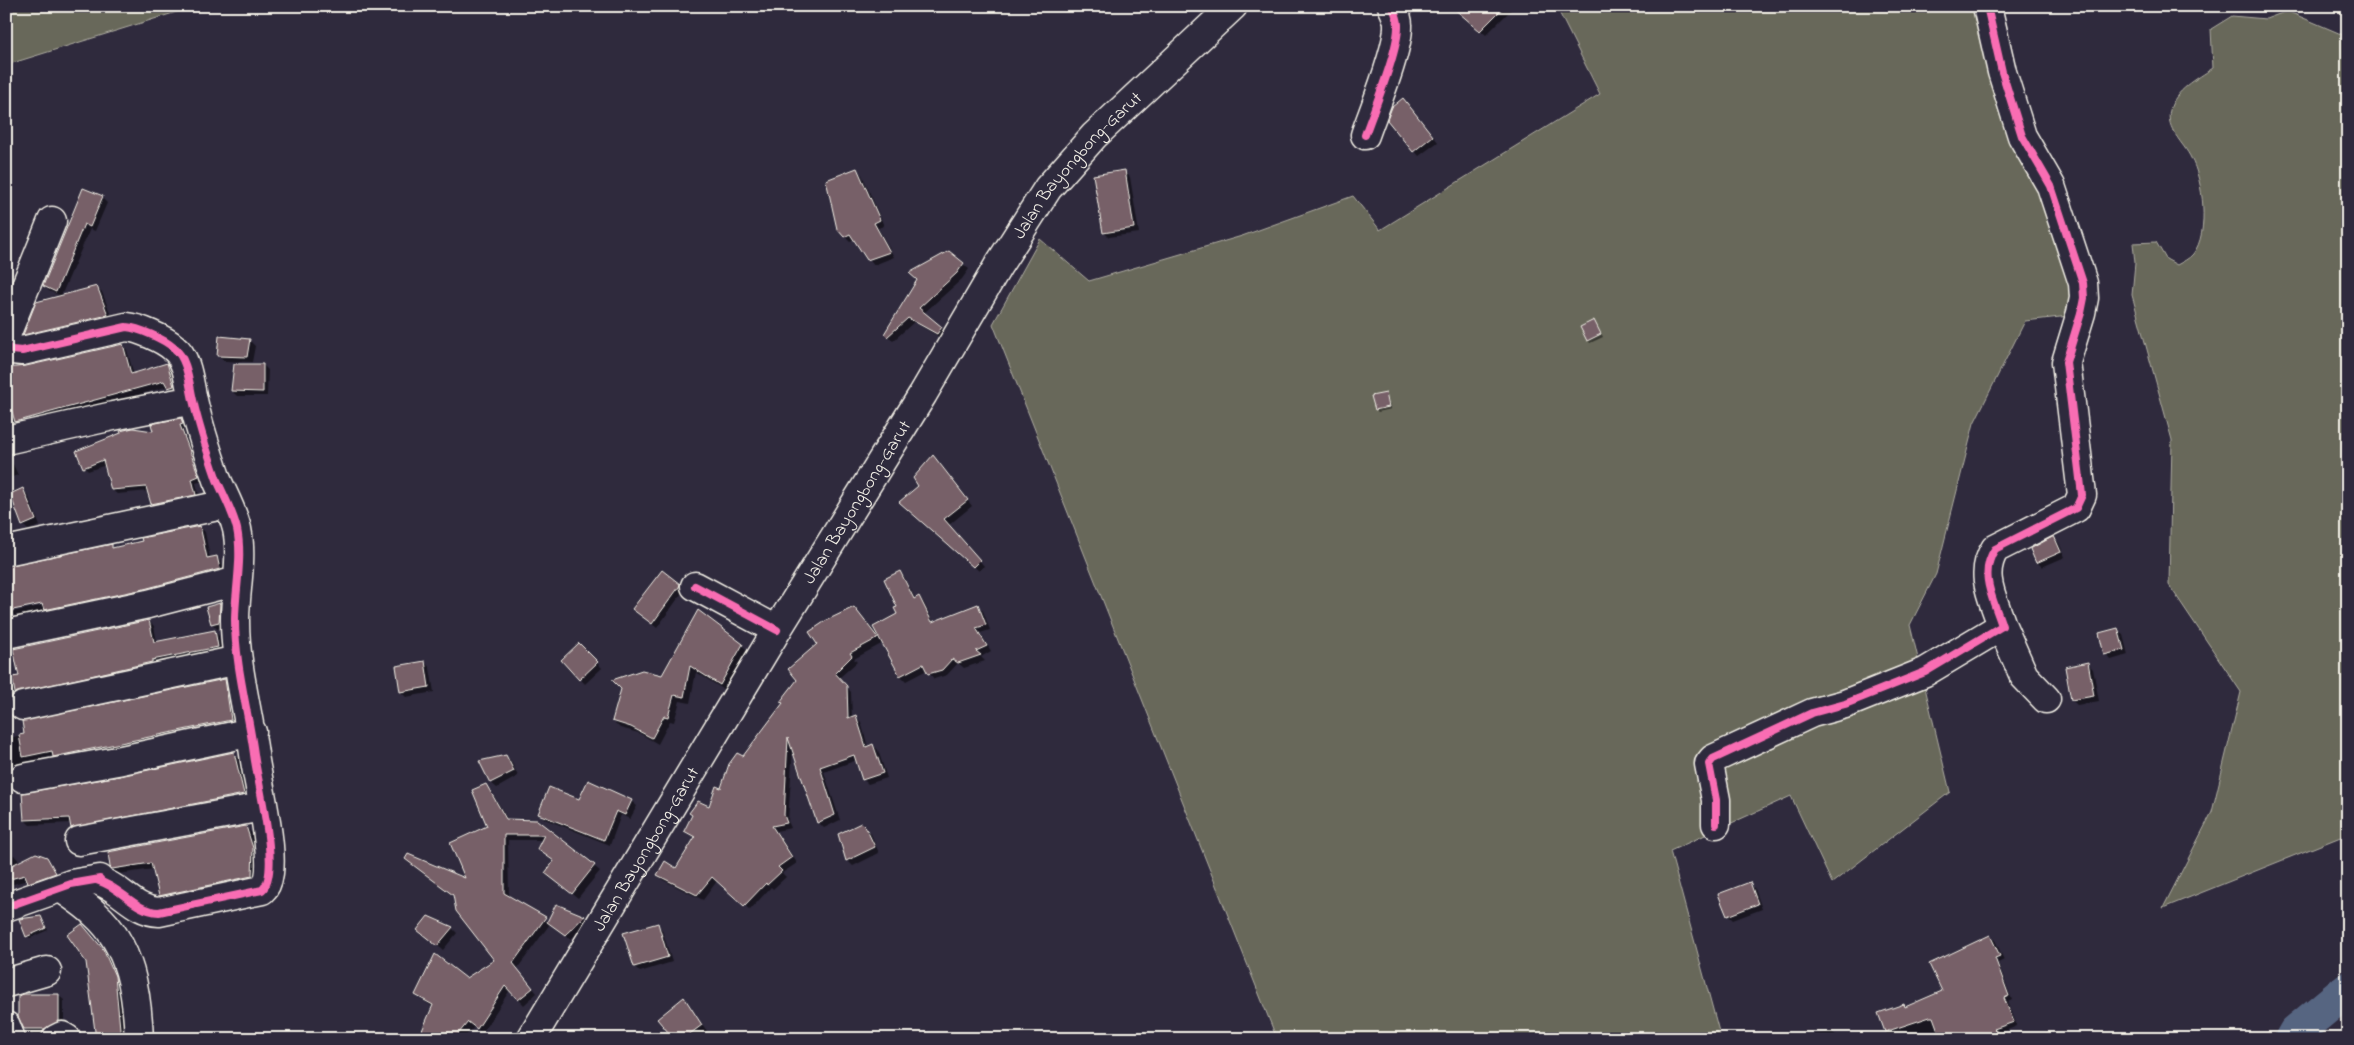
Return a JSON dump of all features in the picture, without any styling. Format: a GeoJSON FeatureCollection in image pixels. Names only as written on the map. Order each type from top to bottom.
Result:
{"type":"FeatureCollection","features":[{"type":"Feature","properties":{"kind":"street","name":"Jalan Bayongbong-Garut"},"geometry":{"type":"LineString","coordinates":[[531,1039],[777,630],[924,394],[998,266],[1048,188],[1094,136],[1233,6]]}},
{"type":"Feature","properties":{"kind":"street"},"geometry":{"type":"LineString","coordinates":[[1365,135],[1395,47],[1398,26],[1396,14],[1392,6]]}},
{"type":"Feature","properties":{"kind":"street"},"geometry":{"type":"LineString","coordinates":[[1987,6],[2002,72],[2022,136],[2050,186],[2083,283],[2084,298],[2066,362],[2082,495],[2080,502],[2076,508],[1995,549],[1986,576],[2002,626],[2024,676],[2046,699]]}},
{"type":"Feature","properties":{"kind":"street"},"geometry":{"type":"LineString","coordinates":[[6,335],[52,220]]}},
{"type":"Feature","properties":{"kind":"street"},"geometry":{"type":"LineString","coordinates":[[6,342],[7,347],[12,350],[22,351],[126,327],[135,328],[174,348],[184,362],[193,400],[217,478],[237,529],[238,554],[235,621],[238,660],[252,732],[262,807],[267,820],[270,875],[267,886],[262,890],[188,907],[150,912],[108,884],[99,881],[100,879],[66,886],[6,907]]}},
{"type":"Feature","properties":{"kind":"street"},"geometry":{"type":"LineString","coordinates":[[6,440],[193,400]]}},
{"type":"Feature","properties":{"kind":"street"},"geometry":{"type":"LineString","coordinates":[[7,547],[227,504]]}},
{"type":"Feature","properties":{"kind":"street"},"geometry":{"type":"LineString","coordinates":[[6,634],[148,604],[237,581]]}},
{"type":"Feature","properties":{"kind":"street"},"geometry":{"type":"LineString","coordinates":[[695,586],[777,630]]}},
{"type":"Feature","properties":{"kind":"street"},"geometry":{"type":"LineString","coordinates":[[1716,824],[1716,800],[1709,764],[1713,759],[1812,713],[1846,704],[1925,672],[2002,626]]}},
{"type":"Feature","properties":{"kind":"street"},"geometry":{"type":"LineString","coordinates":[[23,706],[238,660]]}},
{"type":"Feature","properties":{"kind":"street"},"geometry":{"type":"LineString","coordinates":[[23,778],[117,761],[252,732]]}},
{"type":"Feature","properties":{"kind":"street"},"geometry":{"type":"LineString","coordinates":[[79,841],[262,807]]}},
{"type":"Feature","properties":{"kind":"street"},"geometry":{"type":"LineString","coordinates":[[66,886],[115,936],[126,957],[137,1000],[139,1039]]}},
{"type":"Feature","properties":{"kind":"street"},"geometry":{"type":"LineString","coordinates":[[6,983],[47,970]]}},
{"type":"Feature","properties":{"kind":"street"},"geometry":{"type":"LineString","coordinates":[[6,1026],[11,1039]]}},
{"type":"Feature","properties":{"kind":"street"},"geometry":{"type":"LineString","coordinates":[[56,1039],[62,1036],[67,1039]]}},
{"type":"Feature","properties":{"kind":"green space"},"geometry":{"type":"Polygon","coordinates":[[[6,6],[196,6],[6,65],[6,6]]]}},
{"type":"Feature","properties":{"kind":"green space"},"geometry":{"type":"Polygon","coordinates":[[[1556,6],[1986,6],[2049,190],[2078,315],[2025,321],[1974,423],[1936,574],[1910,625],[1950,792],[1832,883],[1791,796],[1670,851],[1721,1039],[1277,1039],[993,324],[1040,239],[1089,281],[1242,236],[1353,196],[1380,230],[1600,94],[1556,6]]]}},
{"type":"Feature","properties":{"kind":"green space"},"geometry":{"type":"Polygon","coordinates":[[[2287,11],[2348,37],[2348,834],[2163,908],[2212,812],[2241,692],[2169,585],[2172,440],[2132,295],[2135,263],[2133,243],[2156,242],[2166,259],[2177,265],[2193,254],[2202,233],[2203,206],[2199,179],[2188,152],[2176,136],[2170,123],[2170,110],[2177,97],[2187,86],[2213,68],[2211,29],[2232,16],[2266,19],[2287,11]]]}},
{"type":"Feature","properties":{"kind":"building"},"geometry":{"type":"Polygon","coordinates":[[[1451,6],[1505,6],[1480,31],[1451,6]]]}},
{"type":"Feature","properties":{"kind":"building"},"geometry":{"type":"Polygon","coordinates":[[[1403,98],[1433,136],[1413,152],[1387,120],[1392,107],[1403,98]]]}},
{"type":"Feature","properties":{"kind":"building"},"geometry":{"type":"Polygon","coordinates":[[[857,168],[880,220],[874,223],[890,252],[867,260],[850,234],[844,237],[837,229],[826,180],[857,168]]]}},
{"type":"Feature","properties":{"kind":"building"},"geometry":{"type":"Polygon","coordinates":[[[1125,170],[1134,228],[1103,233],[1093,175],[1125,170]]]}},
{"type":"Feature","properties":{"kind":"building"},"geometry":{"type":"Polygon","coordinates":[[[83,188],[103,196],[90,227],[84,224],[56,292],[43,286],[83,188]]]}},
{"type":"Feature","properties":{"kind":"building"},"geometry":{"type":"Polygon","coordinates":[[[949,251],[964,263],[957,273],[919,308],[942,327],[937,334],[908,318],[887,337],[884,334],[917,280],[909,273],[949,251]]]}},
{"type":"Feature","properties":{"kind":"building"},"geometry":{"type":"Polygon","coordinates":[[[97,286],[108,315],[23,335],[36,302],[97,286]]]}},
{"type":"Feature","properties":{"kind":"building"},"geometry":{"type":"Polygon","coordinates":[[[1594,320],[1601,334],[1587,341],[1580,327],[1594,320]]]}},
{"type":"Feature","properties":{"kind":"building"},"geometry":{"type":"Polygon","coordinates":[[[219,336],[250,339],[247,357],[217,356],[219,336]]]}},
{"type":"Feature","properties":{"kind":"building"},"geometry":{"type":"Polygon","coordinates":[[[123,344],[131,374],[167,363],[174,386],[168,388],[164,381],[15,422],[6,392],[6,368],[26,366],[123,344]]]}},
{"type":"Feature","properties":{"kind":"building"},"geometry":{"type":"Polygon","coordinates":[[[234,364],[263,364],[263,392],[231,391],[234,364]]]}},
{"type":"Feature","properties":{"kind":"building"},"geometry":{"type":"Polygon","coordinates":[[[1386,393],[1389,407],[1375,410],[1371,396],[1386,393]]]}},
{"type":"Feature","properties":{"kind":"building"},"geometry":{"type":"Polygon","coordinates":[[[181,418],[183,424],[180,425],[199,476],[192,479],[196,495],[151,504],[146,487],[111,490],[103,460],[83,468],[76,451],[121,433],[120,431],[133,428],[153,431],[151,424],[181,418]]]}},
{"type":"Feature","properties":{"kind":"building"},"geometry":{"type":"Polygon","coordinates":[[[933,455],[968,500],[944,519],[980,560],[973,567],[899,502],[918,486],[913,478],[933,455]]]}},
{"type":"Feature","properties":{"kind":"building"},"geometry":{"type":"Polygon","coordinates":[[[23,488],[36,520],[22,526],[10,494],[23,488]]]}},
{"type":"Feature","properties":{"kind":"building"},"geometry":{"type":"Polygon","coordinates":[[[200,526],[207,558],[217,556],[220,569],[144,589],[44,610],[42,604],[8,611],[6,596],[10,596],[6,566],[112,544],[112,548],[142,541],[141,538],[200,526]]]}},
{"type":"Feature","properties":{"kind":"building"},"geometry":{"type":"Polygon","coordinates":[[[2054,536],[2061,552],[2036,563],[2030,549],[2054,536]]]}},
{"type":"Feature","properties":{"kind":"building"},"geometry":{"type":"Polygon","coordinates":[[[662,570],[680,584],[652,624],[632,609],[662,570]]]}},
{"type":"Feature","properties":{"kind":"building"},"geometry":{"type":"Polygon","coordinates":[[[900,571],[914,599],[919,596],[932,622],[978,604],[986,625],[976,628],[987,646],[976,651],[981,655],[958,663],[952,659],[942,670],[928,674],[923,664],[900,676],[873,627],[897,614],[894,608],[897,607],[884,579],[900,571]]]}},
{"type":"Feature","properties":{"kind":"building"},"geometry":{"type":"Polygon","coordinates":[[[220,603],[219,622],[211,624],[206,607],[220,603]]]}},
{"type":"Feature","properties":{"kind":"building"},"geometry":{"type":"Polygon","coordinates":[[[854,607],[878,638],[850,653],[852,656],[835,673],[847,686],[848,718],[856,715],[866,747],[873,744],[883,773],[862,780],[854,755],[820,767],[835,815],[817,823],[788,738],[784,815],[787,823],[772,826],[792,857],[778,867],[782,871],[767,885],[766,883],[744,906],[712,877],[697,895],[657,875],[665,861],[676,868],[695,837],[684,831],[692,815],[689,813],[698,801],[709,806],[716,786],[721,788],[729,764],[737,753],[743,756],[783,703],[780,702],[797,680],[788,669],[817,644],[809,632],[827,620],[854,607]]]}},
{"type":"Feature","properties":{"kind":"building"},"geometry":{"type":"Polygon","coordinates":[[[698,610],[743,644],[720,685],[690,666],[684,697],[674,695],[668,717],[664,716],[652,738],[631,727],[612,721],[621,689],[612,680],[642,670],[662,675],[698,610]]]}},
{"type":"Feature","properties":{"kind":"building"},"geometry":{"type":"Polygon","coordinates":[[[149,620],[154,642],[215,630],[218,647],[152,660],[152,662],[15,693],[12,677],[19,676],[13,649],[149,620]]]}},
{"type":"Feature","properties":{"kind":"building"},"geometry":{"type":"Polygon","coordinates":[[[2118,628],[2124,650],[2104,655],[2099,633],[2118,628]]]}},
{"type":"Feature","properties":{"kind":"building"},"geometry":{"type":"Polygon","coordinates":[[[579,643],[598,662],[579,680],[561,660],[579,643]]]}},
{"type":"Feature","properties":{"kind":"building"},"geometry":{"type":"Polygon","coordinates":[[[425,661],[429,687],[400,692],[396,666],[425,661]]]}},
{"type":"Feature","properties":{"kind":"building"},"geometry":{"type":"Polygon","coordinates":[[[2088,662],[2094,696],[2071,700],[2065,667],[2088,662]]]}},
{"type":"Feature","properties":{"kind":"building"},"geometry":{"type":"Polygon","coordinates":[[[225,679],[231,720],[53,757],[52,751],[23,757],[19,735],[24,734],[22,721],[225,679]]]}},
{"type":"Feature","properties":{"kind":"building"},"geometry":{"type":"Polygon","coordinates":[[[234,752],[244,794],[71,828],[69,818],[24,820],[22,793],[120,776],[234,752]]]}},
{"type":"Feature","properties":{"kind":"building"},"geometry":{"type":"Polygon","coordinates":[[[506,755],[514,771],[490,783],[479,761],[506,755]]]}},
{"type":"Feature","properties":{"kind":"building"},"geometry":{"type":"Polygon","coordinates":[[[588,780],[632,800],[625,815],[616,811],[604,840],[538,814],[549,787],[579,799],[588,780]]]}},
{"type":"Feature","properties":{"kind":"building"},"geometry":{"type":"Polygon","coordinates":[[[486,784],[506,819],[537,820],[595,865],[572,894],[545,873],[554,861],[537,849],[544,835],[504,835],[504,893],[546,917],[513,963],[533,988],[518,1000],[505,986],[477,1029],[468,1022],[454,1039],[432,1039],[421,1033],[433,1005],[415,995],[435,954],[466,978],[494,960],[456,911],[453,895],[405,859],[408,854],[465,878],[450,843],[487,826],[472,790],[486,784]]]}},
{"type":"Feature","properties":{"kind":"building"},"geometry":{"type":"Polygon","coordinates":[[[861,823],[866,828],[875,847],[846,861],[838,834],[861,823]]]}},
{"type":"Feature","properties":{"kind":"building"},"geometry":{"type":"Polygon","coordinates":[[[246,826],[253,848],[252,876],[159,896],[151,863],[112,869],[110,867],[108,852],[246,826]]]}},
{"type":"Feature","properties":{"kind":"building"},"geometry":{"type":"Polygon","coordinates":[[[36,853],[47,857],[56,873],[28,883],[25,875],[6,880],[6,868],[36,853]]]}},
{"type":"Feature","properties":{"kind":"building"},"geometry":{"type":"Polygon","coordinates":[[[1750,882],[1758,904],[1727,916],[1718,894],[1750,882]]]}},
{"type":"Feature","properties":{"kind":"building"},"geometry":{"type":"Polygon","coordinates":[[[556,904],[585,916],[565,935],[547,922],[556,904]]]}},
{"type":"Feature","properties":{"kind":"building"},"geometry":{"type":"Polygon","coordinates":[[[41,916],[46,928],[26,937],[19,919],[41,916]]]}},
{"type":"Feature","properties":{"kind":"building"},"geometry":{"type":"Polygon","coordinates":[[[428,916],[453,927],[437,946],[417,930],[428,916]]]}},
{"type":"Feature","properties":{"kind":"building"},"geometry":{"type":"Polygon","coordinates":[[[658,923],[668,957],[634,967],[623,933],[658,923]]]}},
{"type":"Feature","properties":{"kind":"building"},"geometry":{"type":"Polygon","coordinates":[[[82,924],[103,949],[115,976],[121,1039],[96,1039],[86,962],[67,935],[82,924]]]}},
{"type":"Feature","properties":{"kind":"building"},"geometry":{"type":"Polygon","coordinates":[[[1990,935],[2000,956],[1995,958],[2009,996],[2004,998],[2014,1022],[1994,1029],[2005,1039],[1941,1039],[1933,1017],[1885,1032],[1878,1013],[1904,1004],[1905,1007],[1942,991],[1929,964],[1990,935]]]}},
{"type":"Feature","properties":{"kind":"building"},"geometry":{"type":"Polygon","coordinates":[[[24,994],[59,994],[59,1021],[44,1029],[24,1029],[18,1017],[18,996],[24,994]]]}},
{"type":"Feature","properties":{"kind":"building"},"geometry":{"type":"Polygon","coordinates":[[[684,997],[702,1025],[683,1039],[674,1039],[657,1019],[684,997]]]}},
{"type":"Feature","properties":{"kind":"waterway"},"geometry":{"type":"LineString","coordinates":[[2292,1039],[2296,1032],[2348,989]]}},
{"type":"Feature","properties":{"kind":"cycle path"},"geometry":{"type":"LineString","coordinates":[[1365,135],[1395,49],[1398,22],[1392,6]]}},
{"type":"Feature","properties":{"kind":"cycle path"},"geometry":{"type":"LineString","coordinates":[[1716,824],[1716,800],[1709,764],[1713,759],[1812,713],[1845,704],[1925,672],[2002,626],[1989,588],[1988,578],[1990,559],[1995,549],[2076,508],[2082,495],[2066,362],[2081,313],[2084,298],[2083,283],[2051,186],[2022,136],[2002,72],[1987,6]]}},
{"type":"Feature","properties":{"kind":"cycle path"},"geometry":{"type":"LineString","coordinates":[[6,343],[7,347],[12,350],[22,351],[126,327],[158,338],[179,353],[185,365],[195,410],[207,450],[217,480],[231,510],[239,540],[235,609],[237,654],[267,826],[270,865],[268,880],[262,890],[159,912],[142,908],[115,889],[99,881],[100,879],[71,884],[6,907]]}},
{"type":"Feature","properties":{"kind":"cycle path"},"geometry":{"type":"LineString","coordinates":[[695,586],[777,630]]}}]}
